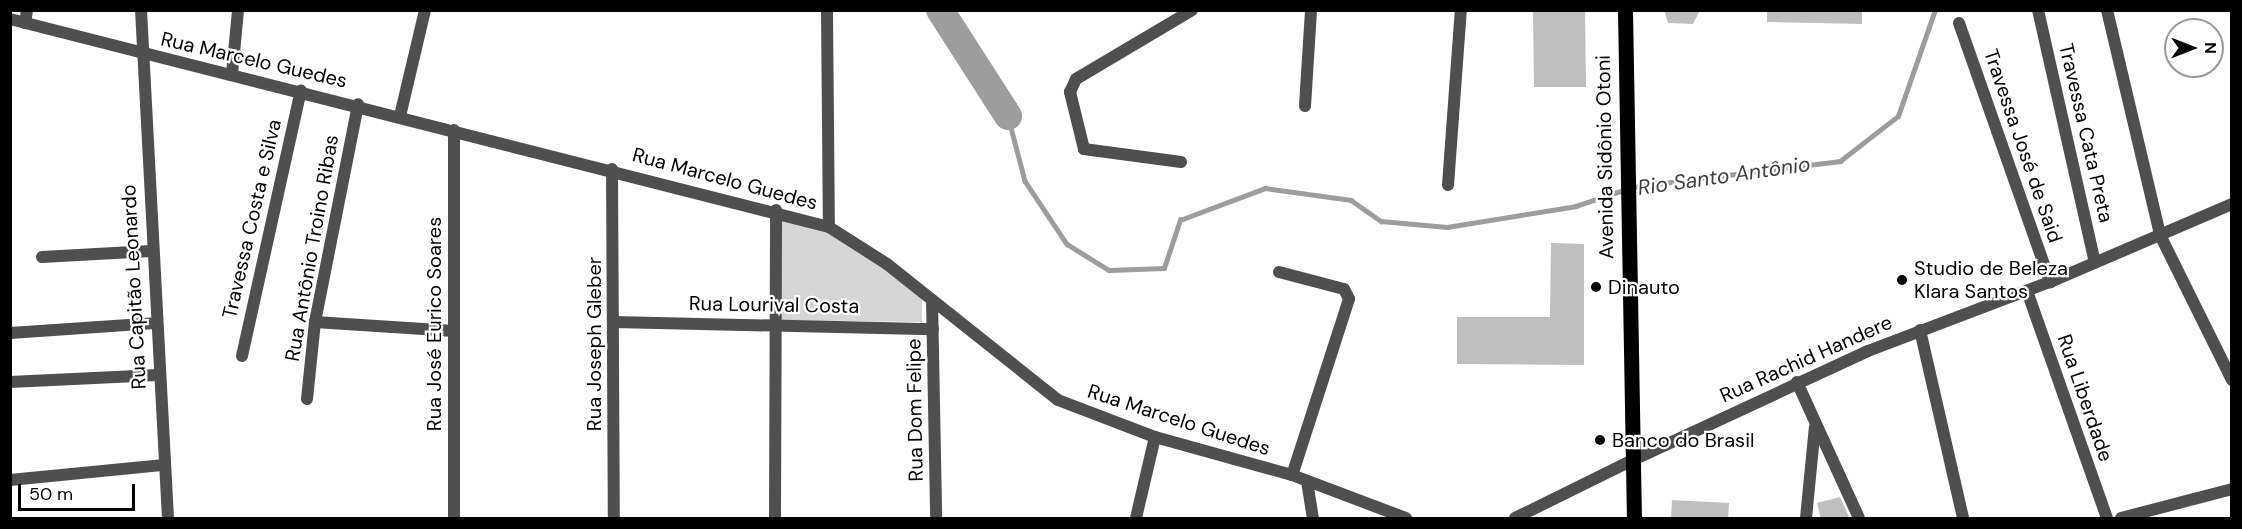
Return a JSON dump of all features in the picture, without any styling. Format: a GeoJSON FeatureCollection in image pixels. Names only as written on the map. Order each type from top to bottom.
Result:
{"type":"FeatureCollection","features":[{"type":"Feature","properties":{"kind":"main road","name":"Avenida Sidônio Otoni"},"geometry":{"type":"LineString","coordinates":[[1625,10],[1626,233],[1634,519]]}},
{"type":"Feature","properties":{"kind":"street","name":"Rua Capitão Leonardo"},"geometry":{"type":"LineString","coordinates":[[141,10],[141,54],[151,251],[168,519]]}},
{"type":"Feature","properties":{"kind":"street"},"geometry":{"type":"LineString","coordinates":[[232,74],[238,10]]}},
{"type":"Feature","properties":{"kind":"street"},"geometry":{"type":"LineString","coordinates":[[400,116],[425,10]]}},
{"type":"Feature","properties":{"kind":"street"},"geometry":{"type":"LineString","coordinates":[[827,10],[829,227]]}},
{"type":"Feature","properties":{"kind":"street"},"geometry":{"type":"LineString","coordinates":[[1181,162],[1084,149],[1070,92],[1076,79],[1192,10]]}},
{"type":"Feature","properties":{"kind":"street"},"geometry":{"type":"LineString","coordinates":[[1305,106],[1311,10]]}},
{"type":"Feature","properties":{"kind":"street"},"geometry":{"type":"LineString","coordinates":[[1448,185],[1461,10]]}},
{"type":"Feature","properties":{"kind":"street","name":"Travessa Cata Preta"},"geometry":{"type":"LineString","coordinates":[[2038,10],[2095,263]]}},
{"type":"Feature","properties":{"kind":"street"},"geometry":{"type":"LineString","coordinates":[[2107,10],[2160,235],[2228,362],[2232,380]]}},
{"type":"Feature","properties":{"kind":"street","name":"Rua Marcelo Guedes"},"geometry":{"type":"LineString","coordinates":[[10,19],[26,17],[141,54],[358,104],[776,210],[829,227],[932,300],[1058,400],[1155,437],[1292,475],[1406,519]]}},
{"type":"Feature","properties":{"kind":"street","name":"Travessa José de Said"},"geometry":{"type":"LineString","coordinates":[[1959,23],[2050,282]]}},
{"type":"Feature","properties":{"kind":"street","name":"Travessa Costa e Silva"},"geometry":{"type":"LineString","coordinates":[[242,356],[301,90]]}},
{"type":"Feature","properties":{"kind":"street","name":"Rua Antônio Troino Ribas"},"geometry":{"type":"LineString","coordinates":[[307,399],[315,322],[358,104]]}},
{"type":"Feature","properties":{"kind":"street","name":"Rua José Eurico Soares"},"geometry":{"type":"LineString","coordinates":[[454,130],[454,519]]}},
{"type":"Feature","properties":{"kind":"street","name":"Rua Joseph Gleber"},"geometry":{"type":"LineString","coordinates":[[612,169],[614,519]]}},
{"type":"Feature","properties":{"kind":"street","name":"Rua Rachid Handere"},"geometry":{"type":"LineString","coordinates":[[1633,460],[1797,382],[1920,330],[2050,282],[2232,204]]}},
{"type":"Feature","properties":{"kind":"street"},"geometry":{"type":"LineString","coordinates":[[775,519],[773,324],[776,210]]}},
{"type":"Feature","properties":{"kind":"street"},"geometry":{"type":"LineString","coordinates":[[42,256],[151,251]]}},
{"type":"Feature","properties":{"kind":"street"},"geometry":{"type":"LineString","coordinates":[[1279,272],[1344,289],[1348,299],[1292,475]]}},
{"type":"Feature","properties":{"kind":"street","name":"Rua Liberdade"},"geometry":{"type":"LineString","coordinates":[[2027,291],[2107,519]]}},
{"type":"Feature","properties":{"kind":"street","name":"Rua Dom Felipe"},"geometry":{"type":"LineString","coordinates":[[932,300],[936,519]]}},
{"type":"Feature","properties":{"kind":"street"},"geometry":{"type":"LineString","coordinates":[[315,322],[454,331]]}},
{"type":"Feature","properties":{"kind":"street","name":"Rua Lourival Costa"},"geometry":{"type":"LineString","coordinates":[[614,322],[933,328]]}},
{"type":"Feature","properties":{"kind":"street"},"geometry":{"type":"LineString","coordinates":[[10,333],[155,323]]}},
{"type":"Feature","properties":{"kind":"street"},"geometry":{"type":"LineString","coordinates":[[1920,330],[1963,519]]}},
{"type":"Feature","properties":{"kind":"street"},"geometry":{"type":"LineString","coordinates":[[10,381],[158,375]]}},
{"type":"Feature","properties":{"kind":"street"},"geometry":{"type":"LineString","coordinates":[[1797,382],[1859,519]]}},
{"type":"Feature","properties":{"kind":"street"},"geometry":{"type":"LineString","coordinates":[[1806,519],[1815,425]]}},
{"type":"Feature","properties":{"kind":"street"},"geometry":{"type":"LineString","coordinates":[[1136,519],[1155,437]]}},
{"type":"Feature","properties":{"kind":"street"},"geometry":{"type":"LineString","coordinates":[[1515,519],[1633,460]]}},
{"type":"Feature","properties":{"kind":"street"},"geometry":{"type":"LineString","coordinates":[[10,480],[164,465]]}},
{"type":"Feature","properties":{"kind":"street"},"geometry":{"type":"LineString","coordinates":[[1307,481],[1313,519]]}},
{"type":"Feature","properties":{"kind":"street"},"geometry":{"type":"LineString","coordinates":[[2121,519],[2232,489]]}},
{"type":"Feature","properties":{"kind":"shaded area"},"geometry":{"type":"Polygon","coordinates":[[[778,217],[831,231],[922,296],[922,322],[776,320],[778,217]]]}},
{"type":"Feature","properties":{"kind":"building"},"geometry":{"type":"Polygon","coordinates":[[[1533,10],[1585,10],[1586,87],[1534,87],[1533,10]]]}},
{"type":"Feature","properties":{"kind":"building"},"geometry":{"type":"Polygon","coordinates":[[[1664,10],[1700,10],[1693,24],[1668,23],[1664,10]]]}},
{"type":"Feature","properties":{"kind":"building"},"geometry":{"type":"Polygon","coordinates":[[[1767,10],[1862,10],[1862,24],[1767,22],[1767,10]]]}},
{"type":"Feature","properties":{"kind":"building"},"geometry":{"type":"Polygon","coordinates":[[[1551,243],[1584,244],[1584,365],[1457,364],[1457,317],[1550,317],[1551,243]]]}},
{"type":"Feature","properties":{"kind":"building"},"geometry":{"type":"Polygon","coordinates":[[[1840,497],[1850,519],[1821,519],[1817,503],[1840,497]]]}},
{"type":"Feature","properties":{"kind":"building"},"geometry":{"type":"Polygon","coordinates":[[[1672,500],[1729,503],[1728,519],[1671,519],[1672,500]]]}},
{"type":"Feature","properties":{"kind":"waterway","name":"Rio Santo Antônio"},"geometry":{"type":"LineString","coordinates":[[940,10],[1008,116]]}},
{"type":"Feature","properties":{"kind":"waterway","name":"Rio Santo Antônio"},"geometry":{"type":"LineString","coordinates":[[1632,187],[1840,161],[1898,116],[1935,10]]}},
{"type":"Feature","properties":{"kind":"waterway","name":"Rio Santo Antônio"},"geometry":{"type":"LineString","coordinates":[[1008,116],[1025,181],[1067,244],[1109,270],[1164,268],[1180,220],[1265,188],[1351,200],[1381,221],[1447,227],[1576,206],[1624,190]]}},
{"type":"Feature","properties":{"kind":"place","name":"Studio de Beleza Klara Santos"},"geometry":{"type":"Point","coordinates":[1902,280]}},
{"type":"Feature","properties":{"kind":"place","name":"Dinauto"},"geometry":{"type":"Point","coordinates":[1596,287]}},
{"type":"Feature","properties":{"kind":"place","name":"Banco do Brasil"},"geometry":{"type":"Point","coordinates":[1600,440]}}]}
